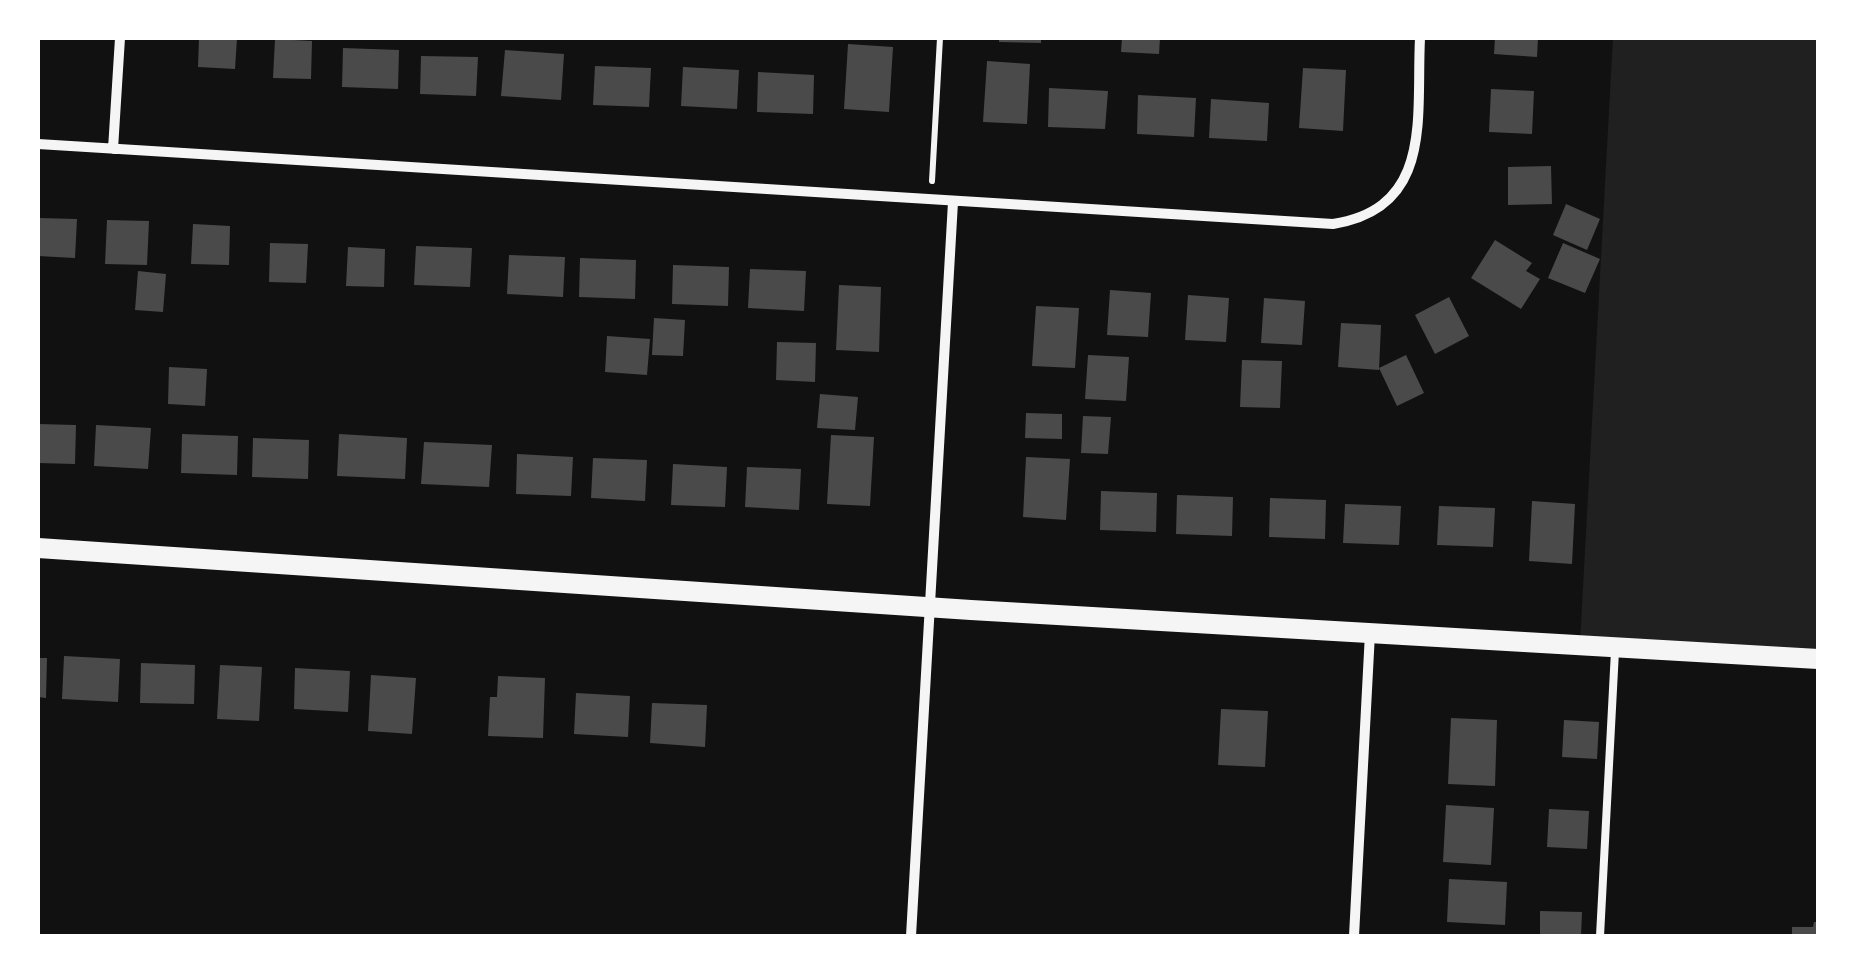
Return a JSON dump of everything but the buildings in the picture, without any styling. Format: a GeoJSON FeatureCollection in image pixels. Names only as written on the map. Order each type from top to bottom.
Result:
{"type":"FeatureCollection","features":[{"type":"Feature","properties":{"kind":"main road"},"geometry":{"type":"LineString","coordinates":[[38,548],[931,607],[1818,659]]}},
{"type":"Feature","properties":{"kind":"street"},"geometry":{"type":"LineString","coordinates":[[112,149],[120,38]]}},
{"type":"Feature","properties":{"kind":"street"},"geometry":{"type":"LineString","coordinates":[[38,144],[1306,224],[1354,220],[1380,210],[1403,186],[1413,164],[1420,38]]}},
{"type":"Feature","properties":{"kind":"street"},"geometry":{"type":"LineString","coordinates":[[911,936],[953,202]]}},
{"type":"Feature","properties":{"kind":"street"},"geometry":{"type":"LineString","coordinates":[[1354,936],[1370,633]]}},
{"type":"Feature","properties":{"kind":"lane"},"geometry":{"type":"LineString","coordinates":[[1600,936],[1615,647]]}},
{"type":"Feature","properties":{"kind":"path"},"geometry":{"type":"LineString","coordinates":[[930,201],[940,38]]}},
{"type":"Feature","properties":{"kind":"shaded area"},"geometry":{"type":"Polygon","coordinates":[[[1613,38],[1818,38],[1818,657],[1580,643],[1613,38]]]}}]}
